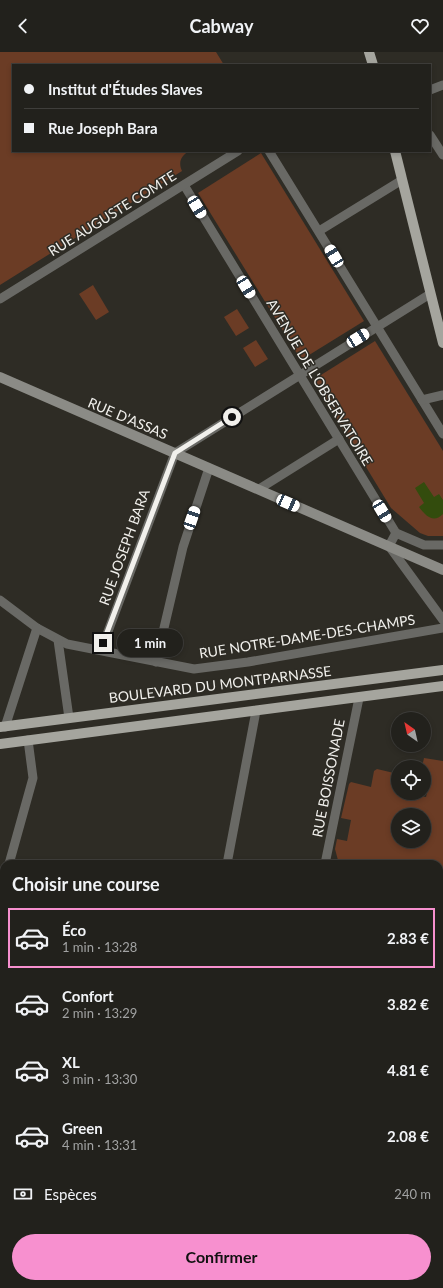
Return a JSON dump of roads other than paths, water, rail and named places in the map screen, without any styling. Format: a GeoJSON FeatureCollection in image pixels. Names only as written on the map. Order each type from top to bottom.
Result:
{"type":"FeatureCollection","features":[{"type":"Feature","properties":{"kind":"main road"},"geometry":{"type":"LineString","coordinates":[[370,52],[373,64]]}},
{"type":"Feature","properties":{"kind":"main road"},"geometry":{"type":"LineString","coordinates":[[395,152],[443,343]]}},
{"type":"Feature","properties":{"kind":"main road","name":"BOULEVARD DU MONTPARNASSE"},"geometry":{"type":"LineString","coordinates":[[3,727],[443,670]]}},
{"type":"Feature","properties":{"kind":"main road"},"geometry":{"type":"LineString","coordinates":[[0,744],[443,686]]}},
{"type":"Feature","properties":{"kind":"street"},"geometry":{"type":"LineString","coordinates":[[431,90],[443,85]]}},
{"type":"Feature","properties":{"kind":"street"},"geometry":{"type":"LineString","coordinates":[[431,137],[443,155]]}},
{"type":"Feature","properties":{"kind":"street","name":"RUE AUGUSTE COMTE"},"geometry":{"type":"LineString","coordinates":[[0,299],[236,152]]}},
{"type":"Feature","properties":{"kind":"street"},"geometry":{"type":"LineString","coordinates":[[270,152],[443,434]]}},
{"type":"Feature","properties":{"kind":"street"},"geometry":{"type":"LineString","coordinates":[[319,231],[402,180]]}},
{"type":"Feature","properties":{"kind":"street","name":"AVENUE DE L'OBSERVATOIRE"},"geometry":{"type":"LineString","coordinates":[[184,185],[396,532]]}},
{"type":"Feature","properties":{"kind":"street"},"geometry":{"type":"LineString","coordinates":[[175,453],[430,294]]}},
{"type":"Feature","properties":{"kind":"street","name":"RUE D'ASSAS"},"geometry":{"type":"LineString","coordinates":[[0,377],[443,570]]}},
{"type":"Feature","properties":{"kind":"street"},"geometry":{"type":"LineString","coordinates":[[422,400],[443,395]]}},
{"type":"Feature","properties":{"kind":"street"},"geometry":{"type":"LineString","coordinates":[[259,489],[339,439]]}},
{"type":"Feature","properties":{"kind":"street","name":"RUE JOSEPH BARA"},"geometry":{"type":"LineString","coordinates":[[101,650],[175,453]]}},
{"type":"Feature","properties":{"kind":"street"},"geometry":{"type":"LineString","coordinates":[[156,662],[182,547],[209,468]]}},
{"type":"Feature","properties":{"kind":"street"},"geometry":{"type":"LineString","coordinates":[[443,545],[424,545],[396,532],[389,546],[443,620]]}},
{"type":"Feature","properties":{"kind":"street","name":"RUE NOTRE-DAME-DES-CHAMPS"},"geometry":{"type":"LineString","coordinates":[[0,600],[37,628],[67,644],[194,669],[248,662],[443,628]]}},
{"type":"Feature","properties":{"kind":"street"},"geometry":{"type":"LineString","coordinates":[[3,727],[37,628]]}},
{"type":"Feature","properties":{"kind":"street"},"geometry":{"type":"LineString","coordinates":[[58,640],[69,718]]}},
{"type":"Feature","properties":{"kind":"street","name":"RUE BOISSONADE"},"geometry":{"type":"LineString","coordinates":[[326,860],[359,698]]}},
{"type":"Feature","properties":{"kind":"street"},"geometry":{"type":"LineString","coordinates":[[228,860],[256,711]]}},
{"type":"Feature","properties":{"kind":"street"},"geometry":{"type":"LineString","coordinates":[[10,860],[33,778],[28,740]]}}]}
